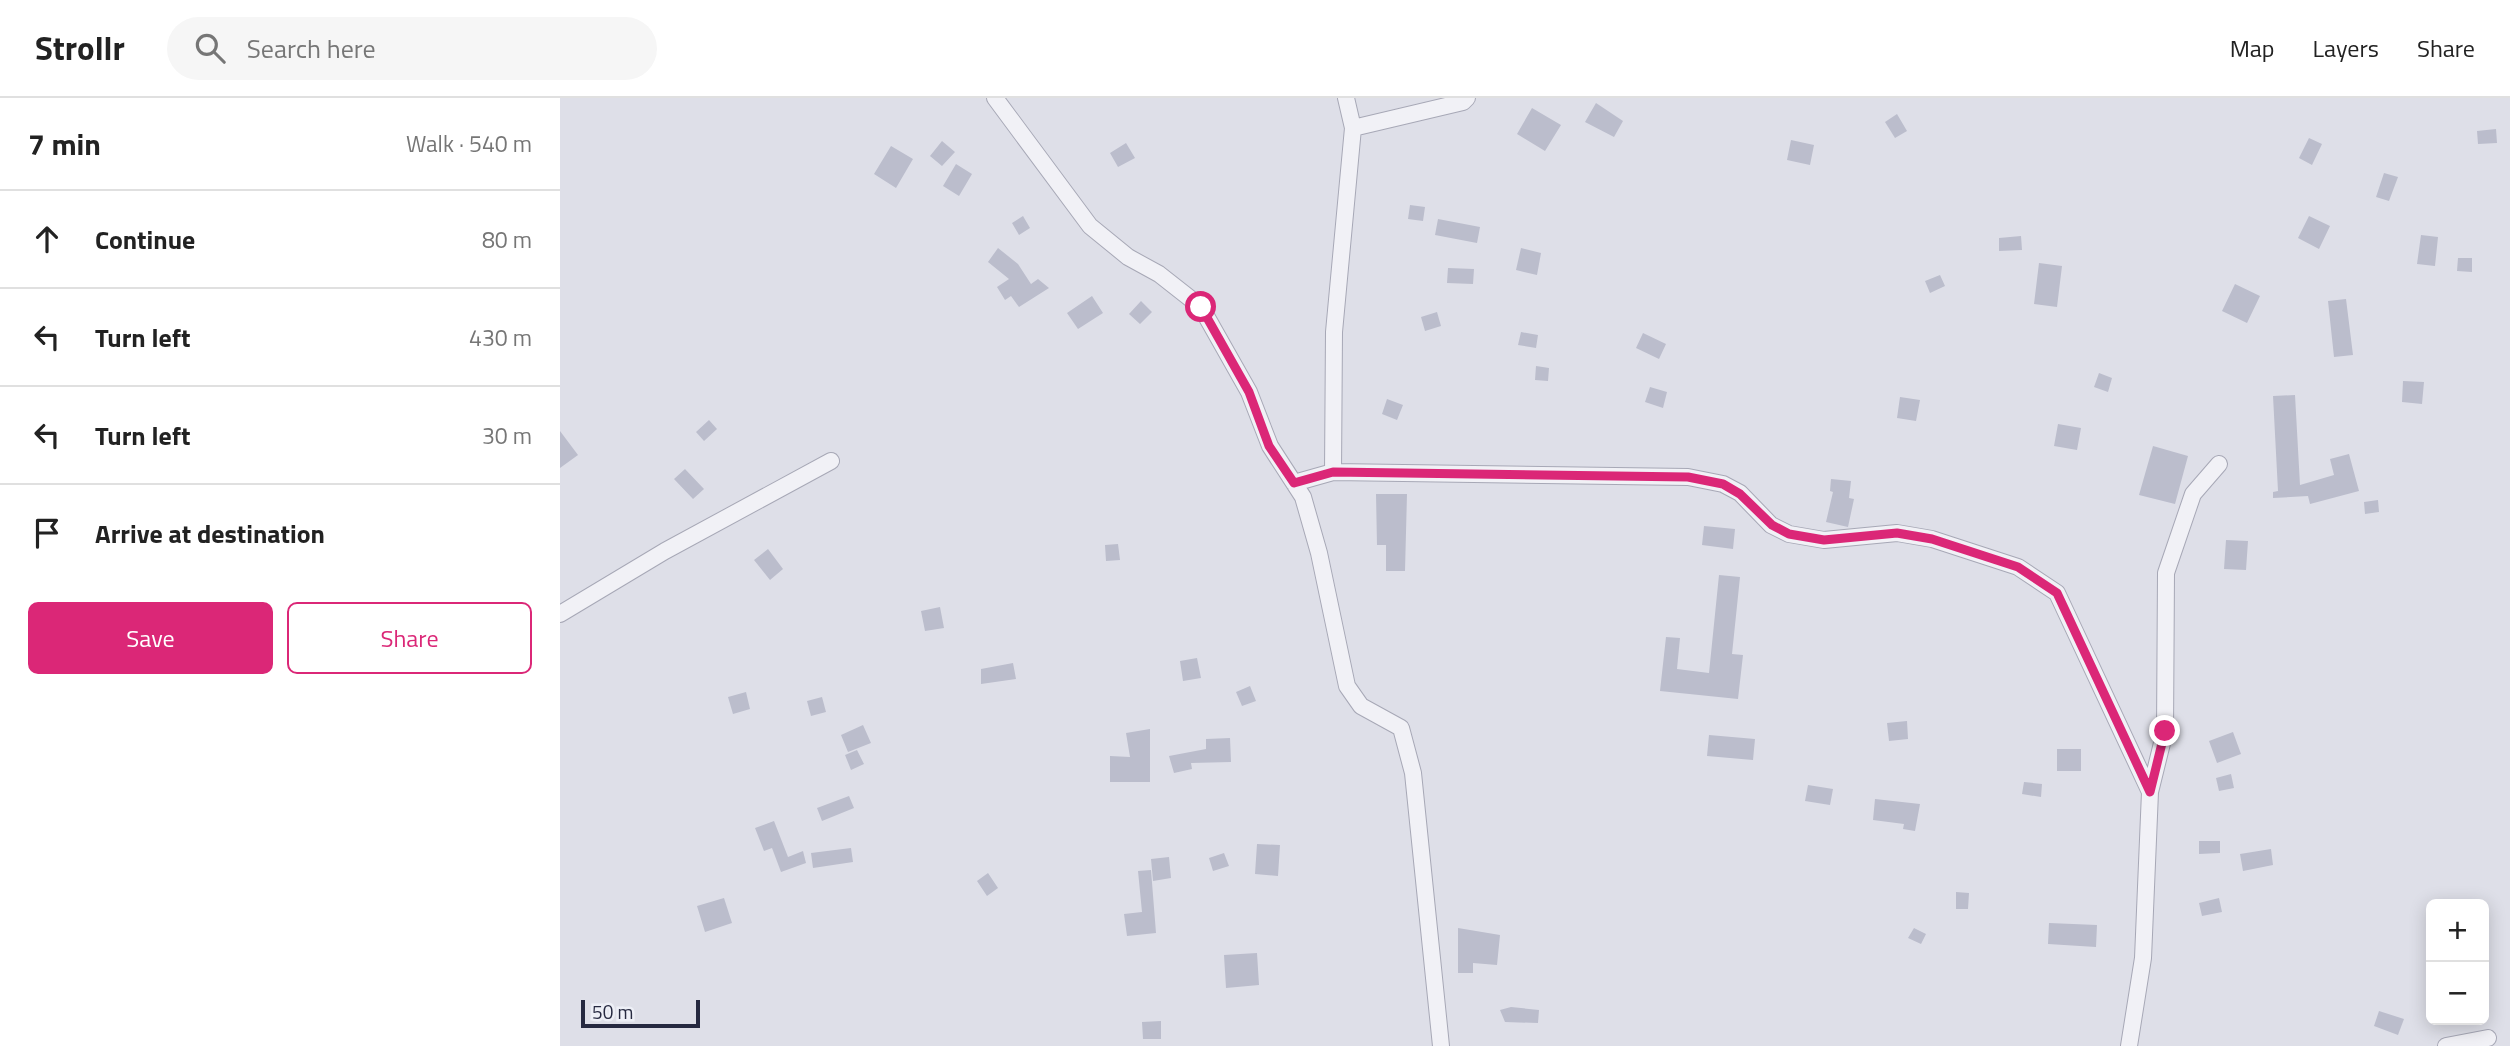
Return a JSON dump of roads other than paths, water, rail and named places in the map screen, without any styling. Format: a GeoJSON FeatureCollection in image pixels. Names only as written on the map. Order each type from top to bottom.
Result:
{"type":"FeatureCollection","features":[{"type":"Feature","properties":{"kind":"street"},"geometry":{"type":"LineString","coordinates":[[995,98],[1090,226],[1128,257],[1159,274],[1201,307],[1249,392],[1269,446],[1303,497],[1319,553],[1347,686],[1360,706],[1401,728],[1407,745],[1413,773],[1441,1046]]}},
{"type":"Feature","properties":{"kind":"street"},"geometry":{"type":"LineString","coordinates":[[1333,472],[1334,332],[1353,128],[1346,98]]}},
{"type":"Feature","properties":{"kind":"street"},"geometry":{"type":"LineString","coordinates":[[1353,128],[1463,102],[1467,98]]}},
{"type":"Feature","properties":{"kind":"street"},"geometry":{"type":"LineString","coordinates":[[560,614],[666,551],[831,461]]}},
{"type":"Feature","properties":{"kind":"street"},"geometry":{"type":"LineString","coordinates":[[2129,1046],[2143,958],[2150,792],[2165,731],[2166,573],[2193,494],[2219,464]]}},
{"type":"Feature","properties":{"kind":"street"},"geometry":{"type":"LineString","coordinates":[[1294,483],[1333,472],[1688,477],[1723,484],[1740,494],[1772,525],[1789,534],[1824,540],[1897,533],[1932,539],[2018,567],[2057,593],[2150,792]]}},
{"type":"Feature","properties":{"kind":"street"},"geometry":{"type":"LineString","coordinates":[[2446,1046],[2488,1038]]}}]}
